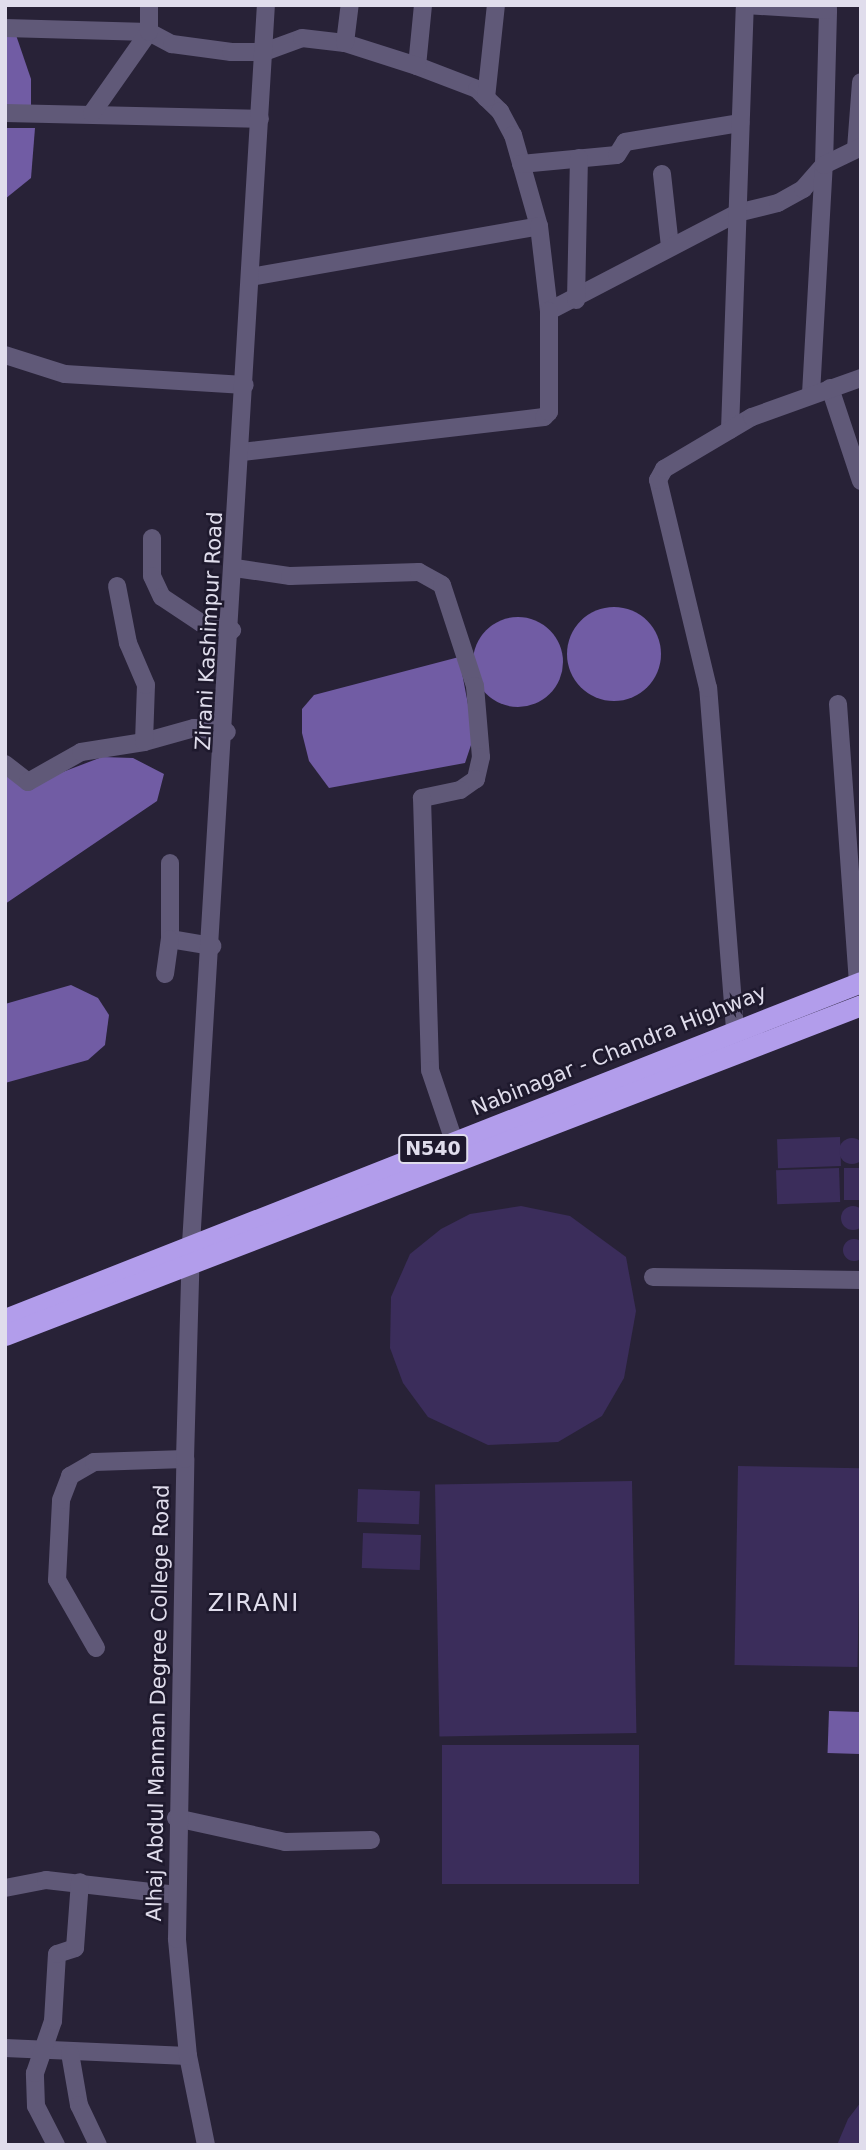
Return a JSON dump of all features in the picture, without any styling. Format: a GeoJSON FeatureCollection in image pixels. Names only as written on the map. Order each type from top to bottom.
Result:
{"type":"FeatureCollection","features":[{"type":"Feature","properties":{"kind":"highway","name":"Nabinagar - Chandra Highway"},"geometry":{"type":"LineString","coordinates":[[5,1335],[191,1252],[454,1141],[735,1029],[860,990]]}},
{"type":"Feature","properties":{"kind":"highway","name":"Nabinagar - Chandra Highway"},"geometry":{"type":"LineString","coordinates":[[5,1319],[191,1252],[860,990]]}},
{"type":"Feature","properties":{"kind":"street"},"geometry":{"type":"LineString","coordinates":[[92,113],[149,32],[149,5]]}},
{"type":"Feature","properties":{"kind":"street","name":"Zirani Kashimpur Road"},"geometry":{"type":"LineString","coordinates":[[191,1252],[227,732],[266,5]]}},
{"type":"Feature","properties":{"kind":"street"},"geometry":{"type":"LineString","coordinates":[[345,43],[349,5]]}},
{"type":"Feature","properties":{"kind":"street"},"geometry":{"type":"LineString","coordinates":[[417,66],[423,5]]}},
{"type":"Feature","properties":{"kind":"street"},"geometry":{"type":"LineString","coordinates":[[486,98],[496,5]]}},
{"type":"Feature","properties":{"kind":"street"},"geometry":{"type":"LineString","coordinates":[[730,430],[745,7],[828,7],[824,165],[811,394]]}},
{"type":"Feature","properties":{"kind":"street"},"geometry":{"type":"LineString","coordinates":[[5,28],[149,32],[194,48],[264,52],[302,38],[345,43],[417,66],[486,98],[513,135],[539,226],[548,311],[549,412],[544,417],[242,452]]}},
{"type":"Feature","properties":{"kind":"street"},"geometry":{"type":"LineString","coordinates":[[548,311],[576,300],[737,213],[778,203],[803,189],[824,165],[859,148],[861,82]]}},
{"type":"Feature","properties":{"kind":"street"},"geometry":{"type":"LineString","coordinates":[[5,113],[260,119]]}},
{"type":"Feature","properties":{"kind":"street"},"geometry":{"type":"LineString","coordinates":[[522,164],[617,155],[625,142],[740,123]]}},
{"type":"Feature","properties":{"kind":"street"},"geometry":{"type":"LineString","coordinates":[[576,300],[579,158]]}},
{"type":"Feature","properties":{"kind":"street"},"geometry":{"type":"LineString","coordinates":[[662,174],[670,247]]}},
{"type":"Feature","properties":{"kind":"street"},"geometry":{"type":"LineString","coordinates":[[251,277],[539,226]]}},
{"type":"Feature","properties":{"kind":"street"},"geometry":{"type":"LineString","coordinates":[[5,355],[65,374],[245,385]]}},
{"type":"Feature","properties":{"kind":"street"},"geometry":{"type":"LineString","coordinates":[[735,1029],[708,688],[658,480],[664,469],[730,430],[811,394],[861,378]]}},
{"type":"Feature","properties":{"kind":"street"},"geometry":{"type":"LineString","coordinates":[[830,388],[861,481]]}},
{"type":"Feature","properties":{"kind":"street"},"geometry":{"type":"LineString","coordinates":[[152,538],[152,576],[162,597],[201,622],[232,630]]}},
{"type":"Feature","properties":{"kind":"street"},"geometry":{"type":"LineString","coordinates":[[236,568],[289,576],[419,572],[442,585],[475,686],[481,757],[468,785],[422,798],[430,1070],[454,1141]]}},
{"type":"Feature","properties":{"kind":"street"},"geometry":{"type":"LineString","coordinates":[[117,586],[128,643],[146,685],[144,742]]}},
{"type":"Feature","properties":{"kind":"street"},"geometry":{"type":"LineString","coordinates":[[838,704],[860,990]]}},
{"type":"Feature","properties":{"kind":"street"},"geometry":{"type":"LineString","coordinates":[[5,764],[28,782],[81,752],[144,742],[194,727],[227,732]]}},
{"type":"Feature","properties":{"kind":"street"},"geometry":{"type":"LineString","coordinates":[[165,974],[170,939],[170,863]]}},
{"type":"Feature","properties":{"kind":"street"},"geometry":{"type":"LineString","coordinates":[[170,939],[212,946]]}},
{"type":"Feature","properties":{"kind":"street","name":"Alhaj Abdul Mannan Degree College Road"},"geometry":{"type":"LineString","coordinates":[[191,1252],[176,1818],[177,1895],[188,2056],[206,2145]]}},
{"type":"Feature","properties":{"kind":"street"},"geometry":{"type":"LineString","coordinates":[[653,1277],[861,1280]]}},
{"type":"Feature","properties":{"kind":"street"},"geometry":{"type":"LineString","coordinates":[[96,1648],[57,1580],[61,1500],[70,1476],[94,1462],[184,1459]]}},
{"type":"Feature","properties":{"kind":"street"},"geometry":{"type":"LineString","coordinates":[[176,1818],[285,1842],[371,1840]]}},
{"type":"Feature","properties":{"kind":"street"},"geometry":{"type":"LineString","coordinates":[[5,1888],[79,1882],[177,1895]]}},
{"type":"Feature","properties":{"kind":"street"},"geometry":{"type":"LineString","coordinates":[[56,2145],[36,2106],[35,2073],[53,2021],[57,1954],[75,1948],[79,1882]]}},
{"type":"Feature","properties":{"kind":"street"},"geometry":{"type":"LineString","coordinates":[[5,2048],[70,2053],[188,2056]]}},
{"type":"Feature","properties":{"kind":"street"},"geometry":{"type":"LineString","coordinates":[[70,2053],[79,2105],[98,2145]]}},
{"type":"Feature","properties":{"kind":"shaded area"},"geometry":{"type":"Polygon","coordinates":[[[5,35],[16,35],[31,79],[31,105],[5,105],[5,35]]]}},
{"type":"Feature","properties":{"kind":"shaded area"},"geometry":{"type":"Polygon","coordinates":[[[5,128],[35,128],[31,178],[5,199],[5,128]]]}},
{"type":"Feature","properties":{"kind":"shaded area"},"geometry":{"type":"Polygon","coordinates":[[[614,607],[632,610],[647,621],[658,636],[661,654],[658,672],[647,687],[632,698],[614,701],[596,698],[581,687],[570,672],[567,654],[570,636],[581,621],[596,610],[614,607]]]}},
{"type":"Feature","properties":{"kind":"shaded area"},"geometry":{"type":"Polygon","coordinates":[[[518,617],[535,620],[550,630],[560,645],[563,662],[560,679],[550,694],[535,704],[518,707],[501,704],[486,694],[476,679],[473,662],[476,645],[486,630],[501,620],[518,617]]]}},
{"type":"Feature","properties":{"kind":"shaded area"},"geometry":{"type":"Polygon","coordinates":[[[459,657],[474,736],[465,763],[329,788],[309,761],[302,733],[302,709],[314,695],[459,657]]]}},
{"type":"Feature","properties":{"kind":"shaded area"},"geometry":{"type":"Polygon","coordinates":[[[102,757],[133,758],[164,774],[157,801],[5,904],[5,774],[26,786],[102,757]]]}},
{"type":"Feature","properties":{"kind":"shaded area"},"geometry":{"type":"Polygon","coordinates":[[[71,985],[98,998],[109,1015],[105,1045],[88,1060],[5,1083],[5,1004],[71,985]]]}},
{"type":"Feature","properties":{"kind":"shaded area"},"geometry":{"type":"Polygon","coordinates":[[[840,1137],[841,1166],[778,1168],[777,1139],[840,1137]]]}},
{"type":"Feature","properties":{"kind":"shaded area"},"geometry":{"type":"Polygon","coordinates":[[[852,1138],[861,1142],[865,1151],[861,1160],[852,1164],[843,1160],[839,1151],[843,1142],[852,1138]]]}},
{"type":"Feature","properties":{"kind":"shaded area"},"geometry":{"type":"Polygon","coordinates":[[[839,1168],[840,1202],[777,1204],[776,1170],[839,1168]]]}},
{"type":"Feature","properties":{"kind":"shaded area"},"geometry":{"type":"Polygon","coordinates":[[[844,1168],[861,1168],[861,1200],[844,1200],[844,1168]]]}},
{"type":"Feature","properties":{"kind":"shaded area"},"geometry":{"type":"Polygon","coordinates":[[[521,1206],[570,1216],[626,1257],[636,1311],[624,1378],[602,1416],[558,1442],[488,1445],[428,1417],[403,1383],[390,1348],[391,1297],[410,1254],[441,1229],[470,1214],[521,1206]]]}},
{"type":"Feature","properties":{"kind":"shaded area"},"geometry":{"type":"Polygon","coordinates":[[[853,1206],[861,1210],[865,1218],[861,1226],[853,1230],[845,1226],[841,1218],[845,1210],[853,1206]]]}},
{"type":"Feature","properties":{"kind":"shaded area"},"geometry":{"type":"Polygon","coordinates":[[[854,1239],[862,1242],[865,1250],[862,1258],[854,1261],[846,1258],[843,1250],[846,1242],[854,1239]]]}},
{"type":"Feature","properties":{"kind":"shaded area"},"geometry":{"type":"Polygon","coordinates":[[[738,1466],[861,1468],[858,1667],[735,1665],[738,1466]]]}},
{"type":"Feature","properties":{"kind":"shaded area"},"geometry":{"type":"Polygon","coordinates":[[[632,1481],[636,1733],[439,1736],[435,1484],[632,1481]]]}},
{"type":"Feature","properties":{"kind":"shaded area"},"geometry":{"type":"Polygon","coordinates":[[[358,1489],[420,1491],[419,1524],[357,1522],[358,1489]]]}},
{"type":"Feature","properties":{"kind":"shaded area"},"geometry":{"type":"Polygon","coordinates":[[[363,1533],[421,1535],[420,1570],[362,1568],[363,1533]]]}},
{"type":"Feature","properties":{"kind":"shaded area"},"geometry":{"type":"Polygon","coordinates":[[[829,1711],[861,1712],[860,1754],[828,1753],[829,1711]]]}},
{"type":"Feature","properties":{"kind":"shaded area"},"geometry":{"type":"Polygon","coordinates":[[[442,1745],[639,1745],[639,1884],[442,1884],[442,1745]]]}},
{"type":"Feature","properties":{"kind":"shaded area"},"geometry":{"type":"Polygon","coordinates":[[[861,2102],[861,2145],[837,2145],[848,2119],[861,2102]]]}},
{"type":"Feature","properties":{"kind":"district","name":"ZIRANI"},"geometry":{"type":"Point","coordinates":[254,1604]}}]}
